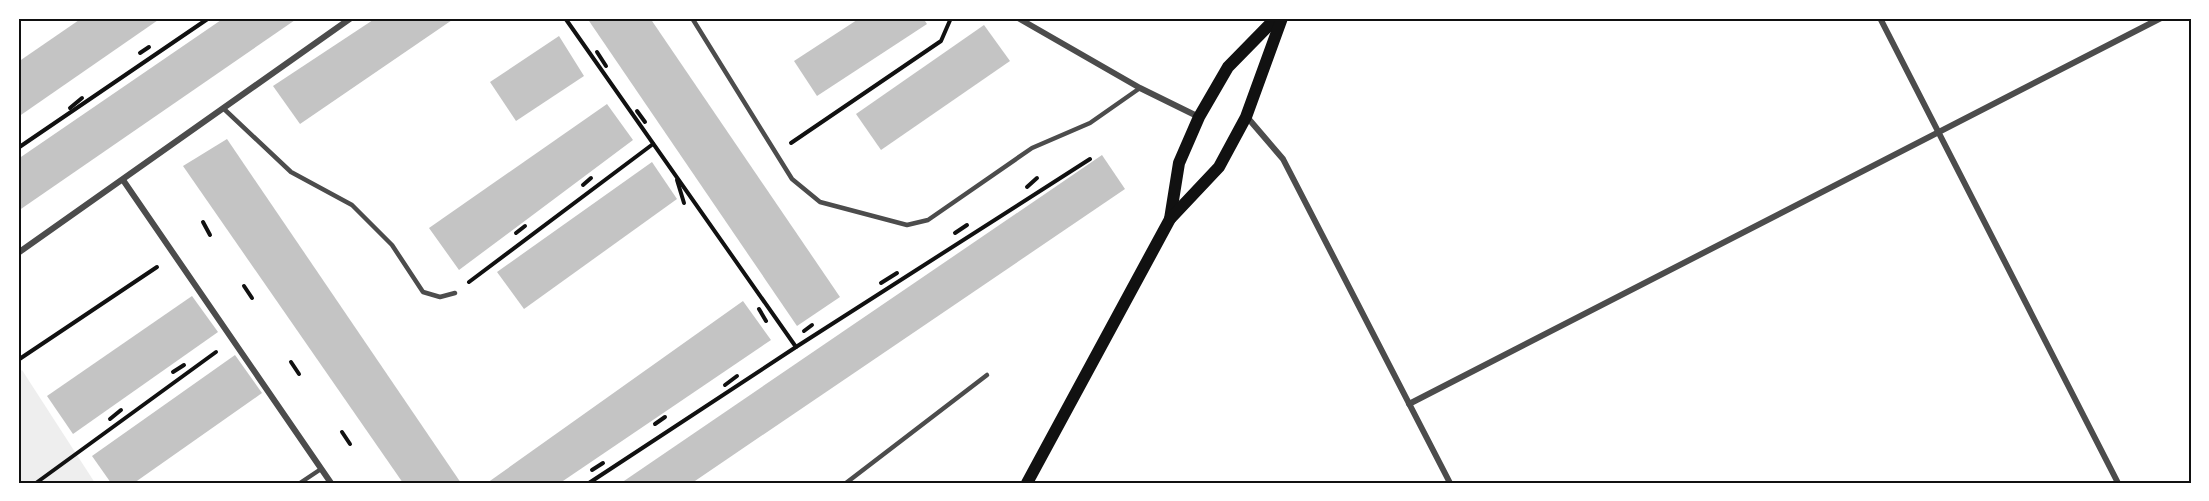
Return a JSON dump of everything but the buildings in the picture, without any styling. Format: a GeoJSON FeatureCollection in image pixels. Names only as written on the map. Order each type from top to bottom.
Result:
{"type":"FeatureCollection","features":[{"type":"Feature","properties":{"kind":"main road"},"geometry":{"type":"LineString","coordinates":[[1170,219],[1179,163],[1199,117],[1228,67],[1276,18]]}},
{"type":"Feature","properties":{"kind":"main road"},"geometry":{"type":"LineString","coordinates":[[1027,483],[1170,219],[1219,167],[1246,117],[1282,18]]}},
{"type":"Feature","properties":{"kind":"street"},"geometry":{"type":"LineString","coordinates":[[18,253],[351,18]]}},
{"type":"Feature","properties":{"kind":"street"},"geometry":{"type":"LineString","coordinates":[[1018,18],[1140,88],[1199,117]]}},
{"type":"Feature","properties":{"kind":"street"},"geometry":{"type":"LineString","coordinates":[[1880,18],[2118,483]]}},
{"type":"Feature","properties":{"kind":"street"},"geometry":{"type":"LineString","coordinates":[[1409,404],[2161,18]]}},
{"type":"Feature","properties":{"kind":"street"},"geometry":{"type":"LineString","coordinates":[[1246,117],[1283,159],[1450,483]]}},
{"type":"Feature","properties":{"kind":"street"},"geometry":{"type":"LineString","coordinates":[[123,180],[331,483]]}},
{"type":"Feature","properties":{"kind":"lane"},"geometry":{"type":"LineString","coordinates":[[692,18],[792,179],[820,202],[907,225],[928,220],[1032,148],[1090,123],[1140,88]]}},
{"type":"Feature","properties":{"kind":"lane"},"geometry":{"type":"LineString","coordinates":[[223,108],[291,172],[352,205],[392,245],[423,292],[440,297],[454,293]]}},
{"type":"Feature","properties":{"kind":"lane"},"geometry":{"type":"LineString","coordinates":[[846,483],[987,375]]}},
{"type":"Feature","properties":{"kind":"lane"},"geometry":{"type":"LineString","coordinates":[[300,483],[321,469]]}},
{"type":"Feature","properties":{"kind":"path"},"geometry":{"type":"LineString","coordinates":[[18,148],[208,18]]}},
{"type":"Feature","properties":{"kind":"path"},"geometry":{"type":"LineString","coordinates":[[565,18],[796,347]]}},
{"type":"Feature","properties":{"kind":"path"},"geometry":{"type":"LineString","coordinates":[[776,153],[941,41],[951,18]]}},
{"type":"Feature","properties":{"kind":"path"},"geometry":{"type":"LineString","coordinates":[[140,53],[150,47]]}},
{"type":"Feature","properties":{"kind":"path"},"geometry":{"type":"LineString","coordinates":[[597,52],[606,66]]}},
{"type":"Feature","properties":{"kind":"path"},"geometry":{"type":"LineString","coordinates":[[70,108],[82,98]]}},
{"type":"Feature","properties":{"kind":"path"},"geometry":{"type":"LineString","coordinates":[[637,111],[645,122]]}},
{"type":"Feature","properties":{"kind":"path"},"geometry":{"type":"LineString","coordinates":[[454,293],[653,144]]}},
{"type":"Feature","properties":{"kind":"path"},"geometry":{"type":"LineString","coordinates":[[590,483],[796,347],[1090,159]]}},
{"type":"Feature","properties":{"kind":"path"},"geometry":{"type":"LineString","coordinates":[[675,175],[684,202]]}},
{"type":"Feature","properties":{"kind":"path"},"geometry":{"type":"LineString","coordinates":[[583,185],[591,178]]}},
{"type":"Feature","properties":{"kind":"path"},"geometry":{"type":"LineString","coordinates":[[1027,187],[1037,178]]}},
{"type":"Feature","properties":{"kind":"path"},"geometry":{"type":"LineString","coordinates":[[203,222],[210,235]]}},
{"type":"Feature","properties":{"kind":"path"},"geometry":{"type":"LineString","coordinates":[[955,233],[967,225]]}},
{"type":"Feature","properties":{"kind":"path"},"geometry":{"type":"LineString","coordinates":[[516,233],[525,226]]}},
{"type":"Feature","properties":{"kind":"path"},"geometry":{"type":"LineString","coordinates":[[18,360],[175,255]]}},
{"type":"Feature","properties":{"kind":"path"},"geometry":{"type":"LineString","coordinates":[[882,283],[897,273]]}},
{"type":"Feature","properties":{"kind":"path"},"geometry":{"type":"LineString","coordinates":[[244,286],[252,298]]}},
{"type":"Feature","properties":{"kind":"path"},"geometry":{"type":"LineString","coordinates":[[759,309],[766,321]]}},
{"type":"Feature","properties":{"kind":"path"},"geometry":{"type":"LineString","coordinates":[[804,331],[812,325]]}},
{"type":"Feature","properties":{"kind":"path"},"geometry":{"type":"LineString","coordinates":[[36,483],[233,339]]}},
{"type":"Feature","properties":{"kind":"path"},"geometry":{"type":"LineString","coordinates":[[291,362],[299,374]]}},
{"type":"Feature","properties":{"kind":"path"},"geometry":{"type":"LineString","coordinates":[[173,372],[184,365]]}},
{"type":"Feature","properties":{"kind":"path"},"geometry":{"type":"LineString","coordinates":[[726,385],[736,376]]}},
{"type":"Feature","properties":{"kind":"path"},"geometry":{"type":"LineString","coordinates":[[110,419],[121,410]]}},
{"type":"Feature","properties":{"kind":"path"},"geometry":{"type":"LineString","coordinates":[[655,424],[665,417]]}},
{"type":"Feature","properties":{"kind":"path"},"geometry":{"type":"LineString","coordinates":[[342,432],[350,444]]}},
{"type":"Feature","properties":{"kind":"path"},"geometry":{"type":"LineString","coordinates":[[592,470],[603,463]]}},
{"type":"Feature","properties":{"kind":"shaded area"},"geometry":{"type":"Polygon","coordinates":[[[22,370],[95,483],[18,483],[18,373],[22,370]]]}}]}
